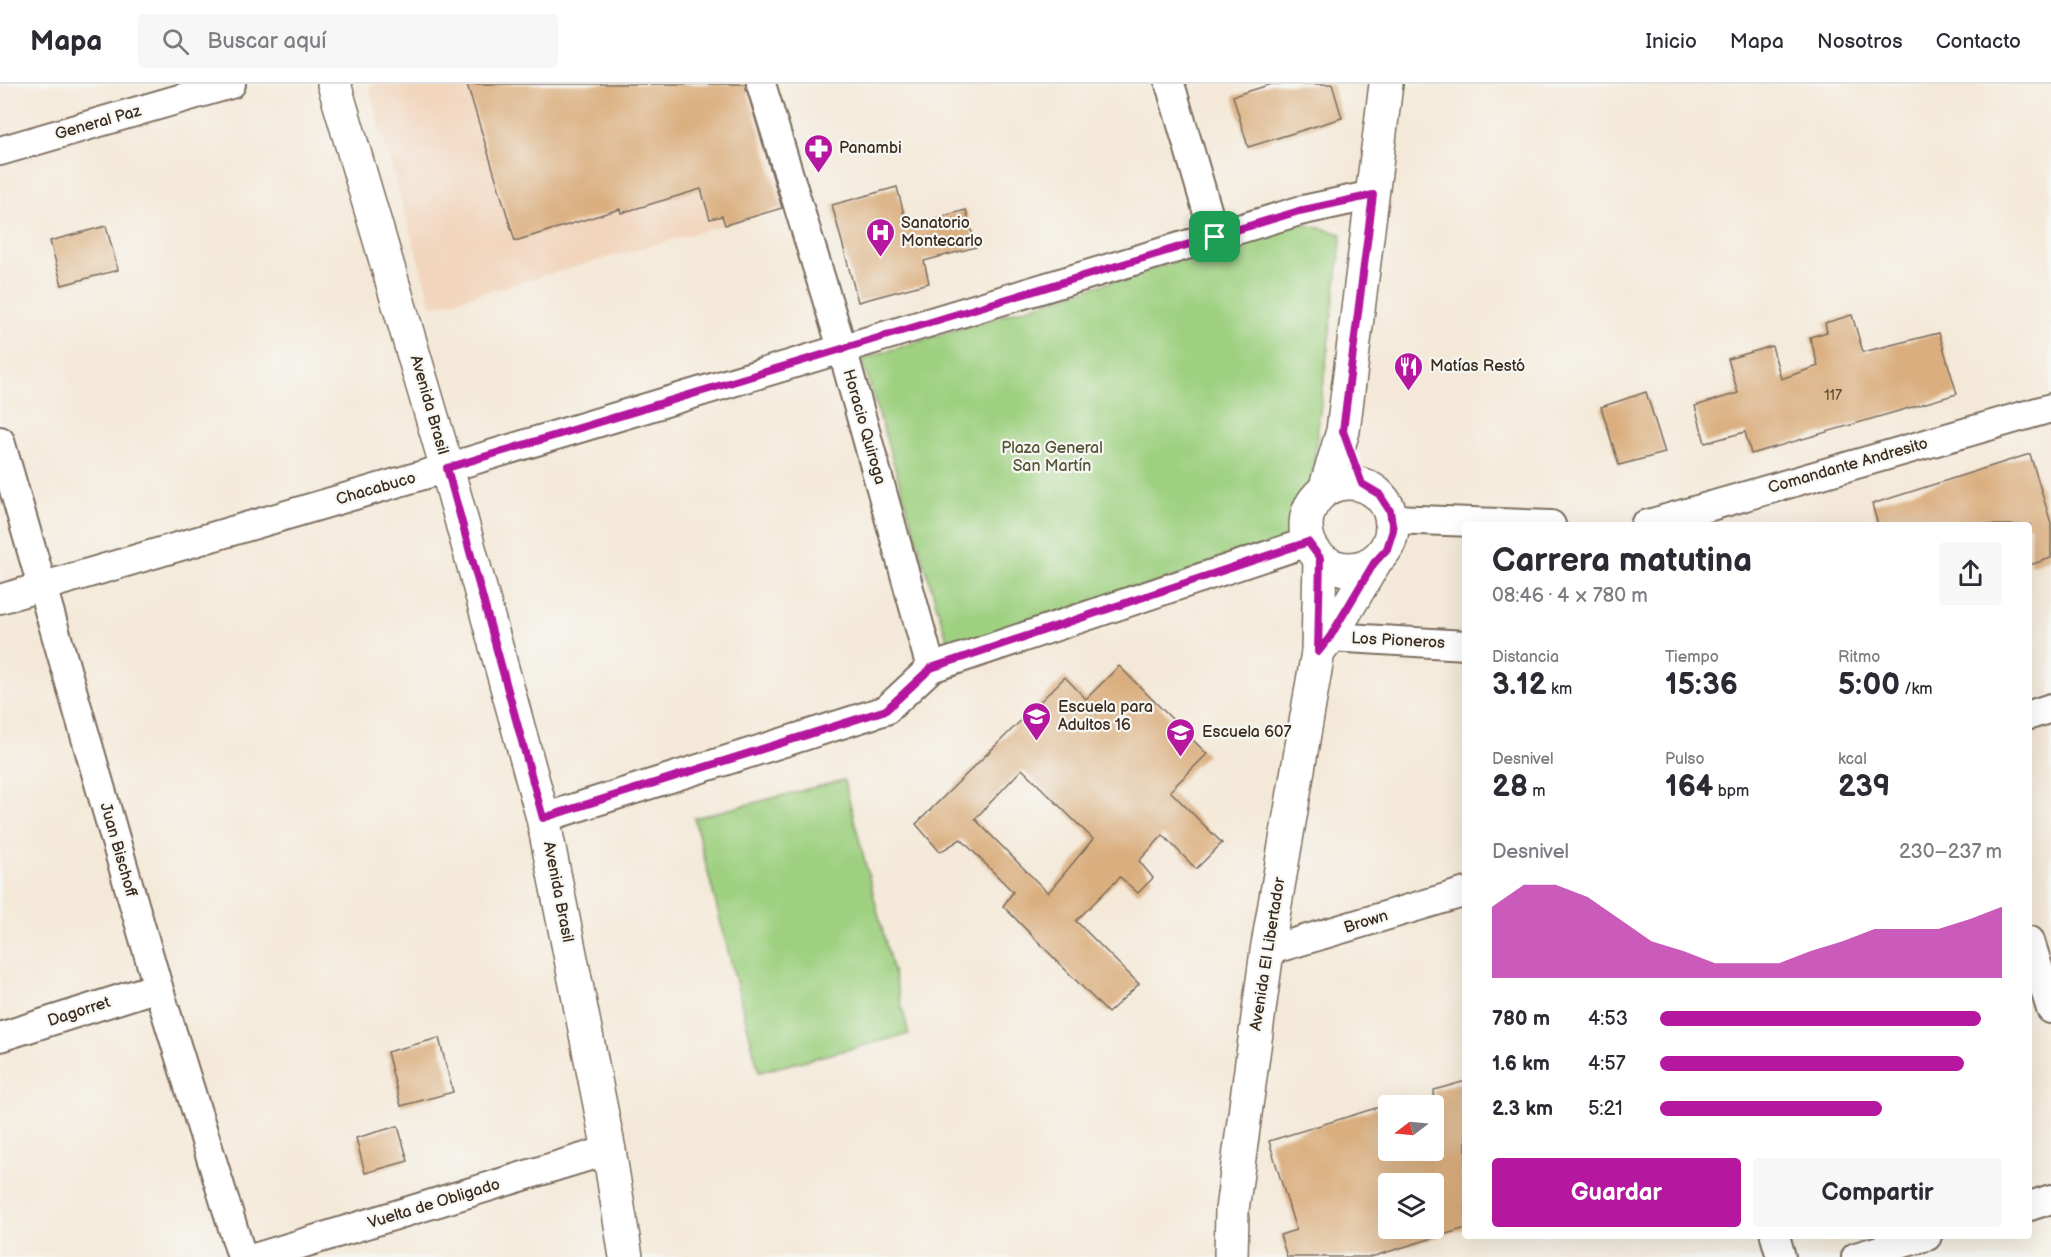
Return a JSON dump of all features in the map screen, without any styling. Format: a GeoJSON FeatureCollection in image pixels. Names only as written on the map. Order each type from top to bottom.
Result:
{"type":"FeatureCollection","features":[{"type":"Feature","properties":{"kind":"main road","name":"Avenida Brasil"},"geometry":{"type":"LineString","coordinates":[[334,84],[447,468],[543,818],[609,1150],[626,1257]]}},
{"type":"Feature","properties":{"kind":"main road"},"geometry":{"type":"LineString","coordinates":[[1325,490],[1343,431],[1386,84]]}},
{"type":"Feature","properties":{"kind":"main road"},"geometry":{"type":"LineString","coordinates":[[1343,431],[1362,484]]}},
{"type":"Feature","properties":{"kind":"main road"},"geometry":{"type":"LineString","coordinates":[[1343,483],[1362,484],[1379,494],[1390,511],[1393,530],[1387,549],[1374,563],[1356,570],[1336,568],[1314,550],[1306,523],[1311,504],[1325,490],[1343,483]]}},
{"type":"Feature","properties":{"kind":"main road","name":"Avenida El Libertador"},"geometry":{"type":"LineString","coordinates":[[1231,1257],[1232,1210],[1267,951],[1324,644],[1314,550]]}},
{"type":"Feature","properties":{"kind":"main road","name":"Avenida El Libertador"},"geometry":{"type":"LineString","coordinates":[[1324,644],[1374,563]]}},
{"type":"Feature","properties":{"kind":"street","name":"General Paz"},"geometry":{"type":"LineString","coordinates":[[0,151],[231,84]]}},
{"type":"Feature","properties":{"kind":"street","name":"Horacio Quiroga"},"geometry":{"type":"LineString","coordinates":[[761,84],[842,348],[931,668]]}},
{"type":"Feature","properties":{"kind":"street"},"geometry":{"type":"LineString","coordinates":[[1170,84],[1215,237]]}},
{"type":"Feature","properties":{"kind":"street","name":"Chacabuco"},"geometry":{"type":"LineString","coordinates":[[0,600],[1299,211],[1373,195]]}},
{"type":"Feature","properties":{"kind":"street","name":"Comandante Andresito"},"geometry":{"type":"LineString","coordinates":[[1655,522],[2051,408]]}},
{"type":"Feature","properties":{"kind":"street","name":"Juan Bischoff"},"geometry":{"type":"LineString","coordinates":[[0,441],[158,987],[242,1257]]}},
{"type":"Feature","properties":{"kind":"street"},"geometry":{"type":"LineString","coordinates":[[1392,519],[1472,522]]}},
{"type":"Feature","properties":{"kind":"street"},"geometry":{"type":"LineString","coordinates":[[543,818],[886,710],[931,668],[1314,550]]}},
{"type":"Feature","properties":{"kind":"street","name":"Los Pioneros"},"geometry":{"type":"LineString","coordinates":[[1324,644],[1462,645]]}},
{"type":"Feature","properties":{"kind":"street"},"geometry":{"type":"LineString","coordinates":[[2032,714],[2051,708]]}},
{"type":"Feature","properties":{"kind":"street","name":"Brown"},"geometry":{"type":"LineString","coordinates":[[1267,951],[1462,893]]}},
{"type":"Feature","properties":{"kind":"street"},"geometry":{"type":"LineString","coordinates":[[2032,947],[2051,1009]]}},
{"type":"Feature","properties":{"kind":"street","name":"Dagorret"},"geometry":{"type":"LineString","coordinates":[[0,1037],[158,987]]}},
{"type":"Feature","properties":{"kind":"street","name":"Vuelta de Obligado"},"geometry":{"type":"LineString","coordinates":[[258,1257],[609,1150]]}},
{"type":"Feature","properties":{"kind":"street"},"geometry":{"type":"LineString","coordinates":[[2032,1205],[2051,1199]]}},
{"type":"Feature","properties":{"kind":"street"},"geometry":{"type":"LineString","coordinates":[[1776,1239],[1781,1257]]}},
{"type":"Feature","properties":{"kind":"street"},"geometry":{"type":"LineString","coordinates":[[1856,1257],[1917,1239]]}},
{"type":"Feature","properties":{"kind":"shaded area"},"geometry":{"type":"Polygon","coordinates":[[[371,84],[748,84],[785,208],[432,307],[370,93],[371,84]]]}},
{"type":"Feature","properties":{"kind":"green space","name":"Plaza General San Martín"},"geometry":{"type":"Polygon","coordinates":[[[1301,223],[1342,234],[1311,485],[1282,542],[950,649],[862,359],[1301,223]]]}},
{"type":"Feature","properties":{"kind":"green space"},"geometry":{"type":"Polygon","coordinates":[[[844,780],[909,1034],[759,1072],[694,818],[844,780]]]}},
{"type":"Feature","properties":{"kind":"building"},"geometry":{"type":"Polygon","coordinates":[[[467,84],[745,84],[782,208],[725,225],[722,216],[710,219],[701,189],[621,213],[620,209],[515,241],[467,84]]]}},
{"type":"Feature","properties":{"kind":"building"},"geometry":{"type":"Polygon","coordinates":[[[1272,84],[1332,84],[1342,118],[1248,147],[1233,96],[1272,84]]]}},
{"type":"Feature","properties":{"kind":"building"},"geometry":{"type":"Polygon","coordinates":[[[897,187],[907,226],[966,210],[976,247],[924,261],[929,283],[858,302],[832,205],[897,187]]]}},
{"type":"Feature","properties":{"kind":"building"},"geometry":{"type":"Polygon","coordinates":[[[106,226],[118,270],[62,285],[50,241],[106,226]]]}},
{"type":"Feature","properties":{"kind":"building"},"geometry":{"type":"Polygon","coordinates":[[[1852,315],[1863,352],[1939,333],[1957,394],[1751,454],[1745,432],[1705,443],[1695,406],[1738,393],[1728,359],[1772,346],[1781,379],[1818,366],[1810,337],[1827,332],[1825,323],[1852,315]]]}},
{"type":"Feature","properties":{"kind":"building"},"geometry":{"type":"Polygon","coordinates":[[[1646,392],[1665,453],[1619,465],[1601,407],[1646,392]]]}},
{"type":"Feature","properties":{"kind":"building"},"geometry":{"type":"Polygon","coordinates":[[[2030,454],[2051,523],[2051,558],[2032,564],[2032,522],[1877,522],[1872,504],[2030,454]]]}},
{"type":"Feature","properties":{"kind":"building"},"geometry":{"type":"Polygon","coordinates":[[[1119,666],[1207,754],[1170,791],[1222,843],[1196,869],[1163,835],[1139,861],[1153,878],[1138,893],[1120,877],[1076,921],[1139,984],[1108,1013],[1003,906],[1013,892],[961,839],[940,852],[916,824],[1065,677],[1086,699],[1119,666]],[[1022,769],[975,819],[1048,893],[1093,839],[1022,769]]]}},
{"type":"Feature","properties":{"kind":"building"},"geometry":{"type":"Polygon","coordinates":[[[439,1038],[453,1092],[401,1106],[387,1052],[439,1038]]]}},
{"type":"Feature","properties":{"kind":"building"},"geometry":{"type":"Polygon","coordinates":[[[1462,1082],[1462,1229],[1444,1235],[1444,1173],[1378,1173],[1378,1239],[1430,1239],[1371,1257],[1287,1257],[1280,1235],[1296,1230],[1269,1141],[1378,1107],[1378,1161],[1444,1161],[1444,1095],[1434,1095],[1434,1090],[1462,1082]]]}},
{"type":"Feature","properties":{"kind":"building"},"geometry":{"type":"Polygon","coordinates":[[[398,1126],[408,1161],[365,1173],[356,1138],[398,1126]]]}},
{"type":"Feature","properties":{"kind":"place","name":"Panambi"},"geometry":{"type":"Point","coordinates":[818,174]}},
{"type":"Feature","properties":{"kind":"place","name":"Sanatorio Montecarlo"},"geometry":{"type":"Point","coordinates":[880,258]}},
{"type":"Feature","properties":{"kind":"place","name":"Matías Restó"},"geometry":{"type":"Point","coordinates":[1409,392]}},
{"type":"Feature","properties":{"kind":"place","name":"Escuela para Adultos 16"},"geometry":{"type":"Point","coordinates":[1037,742]}},
{"type":"Feature","properties":{"kind":"place","name":"Escuela 607"},"geometry":{"type":"Point","coordinates":[1181,758]}},
{"type":"Feature","properties":{"kind":"route"},"geometry":{"type":"LineString","coordinates":[[1373,195],[1343,431],[1362,484],[1379,494],[1390,511],[1393,530],[1387,549],[1374,563],[1330,637],[1318,652],[1320,558],[1308,542],[931,668],[886,710],[543,818],[447,468],[1215,237],[1299,211],[1373,195]]}}]}
